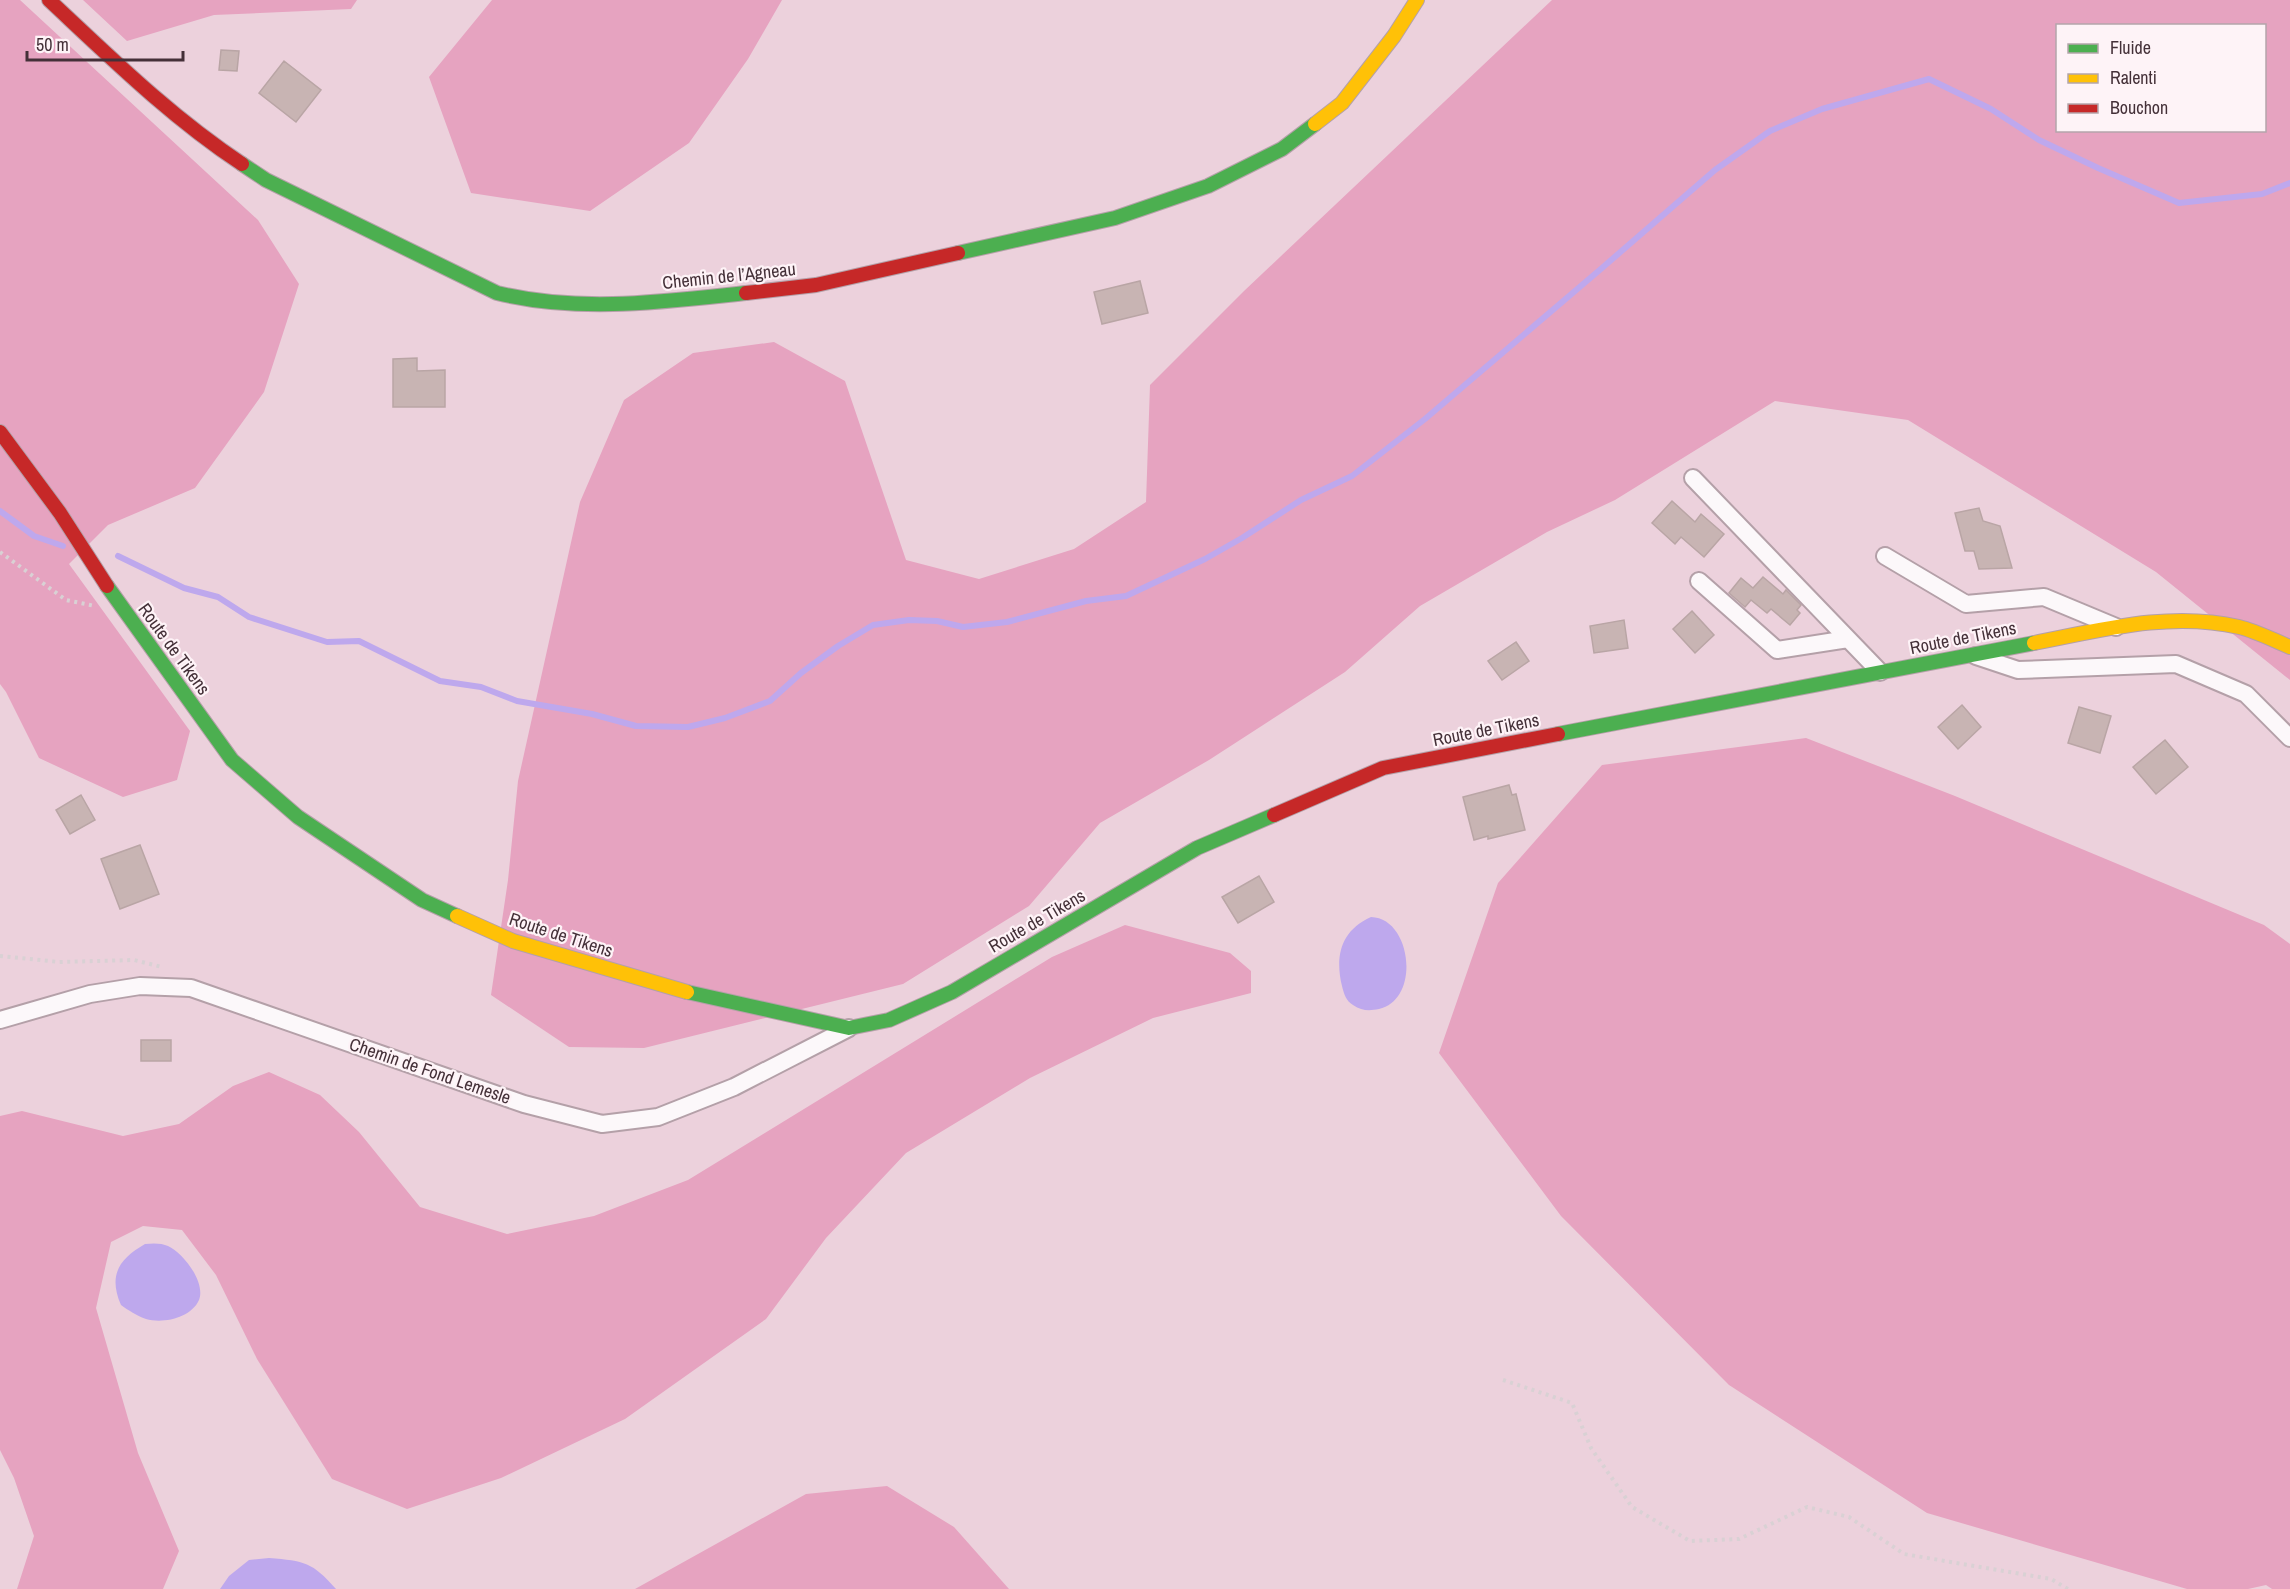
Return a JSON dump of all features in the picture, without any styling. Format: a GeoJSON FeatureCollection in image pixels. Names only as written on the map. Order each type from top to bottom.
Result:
{"type":"FeatureCollection","features":[{"type":"Feature","properties":{"kind":"street","name":"Chemin de l’Agneau"},"geometry":{"type":"LineString","coordinates":[[49,0],[143,88],[215,146],[267,180],[496,293],[558,304],[642,304],[816,285],[1115,218],[1208,186],[1281,148],[1342,103],[1394,36],[1417,0]]}},
{"type":"Feature","properties":{"kind":"street","name":"Route de Tikens"},"geometry":{"type":"LineString","coordinates":[[0,432],[60,513],[120,606],[232,760],[298,817],[422,900],[513,941],[647,982],[753,1008],[849,1028],[889,1020],[952,992],[1197,848],[1383,768],[2116,627],[2186,619],[2240,627],[2290,647]]}},
{"type":"Feature","properties":{"kind":"street"},"geometry":{"type":"LineString","coordinates":[[1693,478],[1880,672]]}},
{"type":"Feature","properties":{"kind":"street"},"geometry":{"type":"LineString","coordinates":[[1885,556],[1966,604],[2044,597],[2116,627]]}},
{"type":"Feature","properties":{"kind":"street"},"geometry":{"type":"LineString","coordinates":[[1699,581],[1777,650],[1848,639]]}},
{"type":"Feature","properties":{"kind":"street"},"geometry":{"type":"LineString","coordinates":[[1972,654],[2018,670],[2176,664],[2246,694],[2290,738]]}},
{"type":"Feature","properties":{"kind":"street","name":"Chemin de Fond Lemesle"},"geometry":{"type":"LineString","coordinates":[[0,1020],[90,994],[140,986],[191,988],[524,1104],[602,1124],[658,1117],[734,1087],[849,1028]]}},
{"type":"Feature","properties":{"kind":"path"},"geometry":{"type":"LineString","coordinates":[[0,552],[66,600],[88,606],[120,606]]}},
{"type":"Feature","properties":{"kind":"path"},"geometry":{"type":"LineString","coordinates":[[0,956],[59,962],[134,960],[168,968]]}},
{"type":"Feature","properties":{"kind":"path"},"geometry":{"type":"LineString","coordinates":[[1503,1380],[1572,1403],[1592,1448],[1632,1507],[1690,1541],[1739,1539],[1807,1507],[1849,1516],[1904,1554],[2051,1579],[2068,1589]]}},
{"type":"Feature","properties":{"kind":"shaded area"},"geometry":{"type":"Polygon","coordinates":[[[0,0],[20,0],[258,220],[299,284],[264,392],[195,488],[108,525],[69,564],[190,731],[177,780],[123,797],[39,758],[0,684],[0,0]]]}},
{"type":"Feature","properties":{"kind":"shaded area"},"geometry":{"type":"Polygon","coordinates":[[[83,0],[357,0],[351,9],[214,15],[127,41],[83,0]]]}},
{"type":"Feature","properties":{"kind":"shaded area"},"geometry":{"type":"Polygon","coordinates":[[[492,0],[782,0],[748,59],[689,143],[590,211],[471,193],[429,77],[492,0]]]}},
{"type":"Feature","properties":{"kind":"shaded area"},"geometry":{"type":"Polygon","coordinates":[[[1552,0],[2290,0],[2290,680],[2156,572],[1908,420],[1775,401],[1615,500],[1547,532],[1420,606],[1345,672],[1209,760],[1100,823],[1029,906],[903,984],[644,1048],[569,1047],[491,995],[508,880],[518,781],[580,502],[624,400],[693,353],[774,342],[845,381],[906,560],[979,579],[1074,549],[1146,502],[1150,385],[1244,291],[1552,0]]]}},
{"type":"Feature","properties":{"kind":"shaded area"},"geometry":{"type":"Polygon","coordinates":[[[1806,738],[1955,796],[2264,925],[2290,944],[2290,1589],[2272,1589],[2266,1585],[2248,1589],[2187,1589],[1927,1513],[1729,1385],[1561,1216],[1439,1053],[1498,883],[1602,765],[1806,738]]]}},
{"type":"Feature","properties":{"kind":"shaded area"},"geometry":{"type":"Polygon","coordinates":[[[1371,917],[1385,921],[1403,944],[1406,976],[1401,991],[1392,1003],[1379,1009],[1369,1010],[1356,1007],[1347,999],[1342,986],[1339,965],[1346,937],[1371,917]]]}},
{"type":"Feature","properties":{"kind":"shaded area"},"geometry":{"type":"Polygon","coordinates":[[[1125,925],[1230,953],[1251,971],[1251,993],[1153,1018],[1030,1078],[906,1153],[826,1238],[766,1319],[625,1419],[501,1478],[407,1509],[332,1479],[257,1359],[216,1275],[182,1230],[143,1226],[111,1242],[96,1308],[138,1453],[179,1551],[163,1589],[17,1589],[34,1536],[14,1478],[0,1450],[0,1116],[22,1111],[123,1136],[179,1124],[233,1086],[269,1072],[320,1095],[359,1132],[420,1207],[507,1234],[594,1216],[688,1180],[1052,957],[1125,925]]]}},
{"type":"Feature","properties":{"kind":"shaded area"},"geometry":{"type":"Polygon","coordinates":[[[145,1244],[168,1246],[180,1255],[192,1269],[200,1293],[199,1300],[190,1311],[176,1318],[160,1321],[146,1319],[121,1305],[116,1285],[118,1269],[128,1256],[145,1244]]]}},
{"type":"Feature","properties":{"kind":"shaded area"},"geometry":{"type":"Polygon","coordinates":[[[887,1486],[954,1527],[1009,1589],[635,1589],[806,1494],[887,1486]]]}},
{"type":"Feature","properties":{"kind":"shaded area"},"geometry":{"type":"Polygon","coordinates":[[[269,1558],[307,1564],[336,1589],[220,1589],[229,1576],[249,1560],[269,1558]]]}},
{"type":"Feature","properties":{"kind":"building"},"geometry":{"type":"Polygon","coordinates":[[[221,50],[239,51],[237,71],[219,70],[221,50]]]}},
{"type":"Feature","properties":{"kind":"building"},"geometry":{"type":"Polygon","coordinates":[[[284,61],[321,90],[296,122],[259,93],[284,61]]]}},
{"type":"Feature","properties":{"kind":"building"},"geometry":{"type":"Polygon","coordinates":[[[1140,281],[1148,313],[1102,324],[1094,292],[1140,281]]]}},
{"type":"Feature","properties":{"kind":"building"},"geometry":{"type":"Polygon","coordinates":[[[417,358],[417,371],[445,370],[445,407],[393,407],[393,359],[417,358]]]}},
{"type":"Feature","properties":{"kind":"building"},"geometry":{"type":"Polygon","coordinates":[[[1672,501],[1695,522],[1701,514],[1724,534],[1704,557],[1681,537],[1675,544],[1652,523],[1672,501]]]}},
{"type":"Feature","properties":{"kind":"building"},"geometry":{"type":"Polygon","coordinates":[[[1979,508],[1983,521],[2000,526],[2012,568],[1979,569],[1974,551],[1965,551],[1955,513],[1979,508]]]}},
{"type":"Feature","properties":{"kind":"building"},"geometry":{"type":"Polygon","coordinates":[[[1763,577],[1783,594],[1786,590],[1801,605],[1797,610],[1800,613],[1790,625],[1771,609],[1767,613],[1751,600],[1745,607],[1729,593],[1741,578],[1753,588],[1763,577]]]}},
{"type":"Feature","properties":{"kind":"building"},"geometry":{"type":"Polygon","coordinates":[[[1692,611],[1714,635],[1695,653],[1673,629],[1692,611]]]}},
{"type":"Feature","properties":{"kind":"building"},"geometry":{"type":"Polygon","coordinates":[[[1624,620],[1628,648],[1594,653],[1590,626],[1624,620]]]}},
{"type":"Feature","properties":{"kind":"building"},"geometry":{"type":"Polygon","coordinates":[[[1516,642],[1529,661],[1502,680],[1488,661],[1516,642]]]}},
{"type":"Feature","properties":{"kind":"building"},"geometry":{"type":"Polygon","coordinates":[[[1962,705],[1981,727],[1958,749],[1938,727],[1962,705]]]}},
{"type":"Feature","properties":{"kind":"building"},"geometry":{"type":"Polygon","coordinates":[[[2079,707],[2111,716],[2100,753],[2068,743],[2079,707]]]}},
{"type":"Feature","properties":{"kind":"building"},"geometry":{"type":"Polygon","coordinates":[[[2165,740],[2188,767],[2156,794],[2133,767],[2165,740]]]}},
{"type":"Feature","properties":{"kind":"building"},"geometry":{"type":"Polygon","coordinates":[[[1509,785],[1512,795],[1516,794],[1525,830],[1474,840],[1463,797],[1509,785]]]}},
{"type":"Feature","properties":{"kind":"building"},"geometry":{"type":"Polygon","coordinates":[[[81,795],[95,820],[70,834],[56,810],[81,795]]]}},
{"type":"Feature","properties":{"kind":"building"},"geometry":{"type":"Polygon","coordinates":[[[140,845],[159,894],[120,909],[101,859],[140,845]]]}},
{"type":"Feature","properties":{"kind":"building"},"geometry":{"type":"Polygon","coordinates":[[[1259,876],[1274,902],[1238,923],[1222,897],[1259,876]]]}},
{"type":"Feature","properties":{"kind":"building"},"geometry":{"type":"Polygon","coordinates":[[[141,1040],[171,1040],[171,1061],[141,1061],[141,1040]]]}},
{"type":"Feature","properties":{"kind":"waterway"},"geometry":{"type":"LineString","coordinates":[[118,556],[184,588],[218,597],[249,617],[327,642],[359,641],[440,681],[481,687],[517,701],[592,714],[636,726],[688,727],[725,718],[770,701],[801,673],[838,646],[873,625],[909,620],[937,621],[963,627],[1007,622],[1086,601],[1126,596],[1205,559],[1301,500],[1352,476],[1425,419],[1715,170],[1770,131],[1822,109],[1929,79],[1991,109],[2039,140],[2179,203],[2262,194],[2290,183]]}},
{"type":"Feature","properties":{"kind":"waterway"},"geometry":{"type":"LineString","coordinates":[[0,511],[34,536],[63,546]]}},
{"type":"Feature","properties":{"kind":"traffic: fast"},"geometry":{"type":"LineString","coordinates":[[958,253],[1115,218],[1208,186],[1282,149],[1315,124]]}},
{"type":"Feature","properties":{"kind":"traffic: fast"},"geometry":{"type":"LineString","coordinates":[[242,164],[266,180],[497,293],[559,303],[590,304],[652,302],[746,293]]}},
{"type":"Feature","properties":{"kind":"traffic: fast"},"geometry":{"type":"LineString","coordinates":[[107,586],[232,760],[298,817],[422,900],[457,916]]}},
{"type":"Feature","properties":{"kind":"traffic: fast"},"geometry":{"type":"LineString","coordinates":[[1558,734],[2034,643]]}},
{"type":"Feature","properties":{"kind":"traffic: fast"},"geometry":{"type":"LineString","coordinates":[[687,992],[849,1028],[889,1020],[952,992],[1197,848],[1274,815]]}},
{"type":"Feature","properties":{"kind":"traffic: slow"},"geometry":{"type":"LineString","coordinates":[[1315,124],[1342,103],[1394,36],[1417,0]]}},
{"type":"Feature","properties":{"kind":"traffic: slow"},"geometry":{"type":"LineString","coordinates":[[2034,643],[2136,624],[2187,621],[2239,627],[2290,647]]}},
{"type":"Feature","properties":{"kind":"traffic: slow"},"geometry":{"type":"LineString","coordinates":[[457,916],[513,941],[687,992]]}},
{"type":"Feature","properties":{"kind":"traffic: jam"},"geometry":{"type":"LineString","coordinates":[[49,0],[166,107],[242,164]]}},
{"type":"Feature","properties":{"kind":"traffic: jam"},"geometry":{"type":"LineString","coordinates":[[746,293],[816,285],[958,253]]}},
{"type":"Feature","properties":{"kind":"traffic: jam"},"geometry":{"type":"LineString","coordinates":[[0,432],[60,513],[107,586]]}},
{"type":"Feature","properties":{"kind":"traffic: jam"},"geometry":{"type":"LineString","coordinates":[[1274,815],[1383,768],[1558,734]]}}]}
